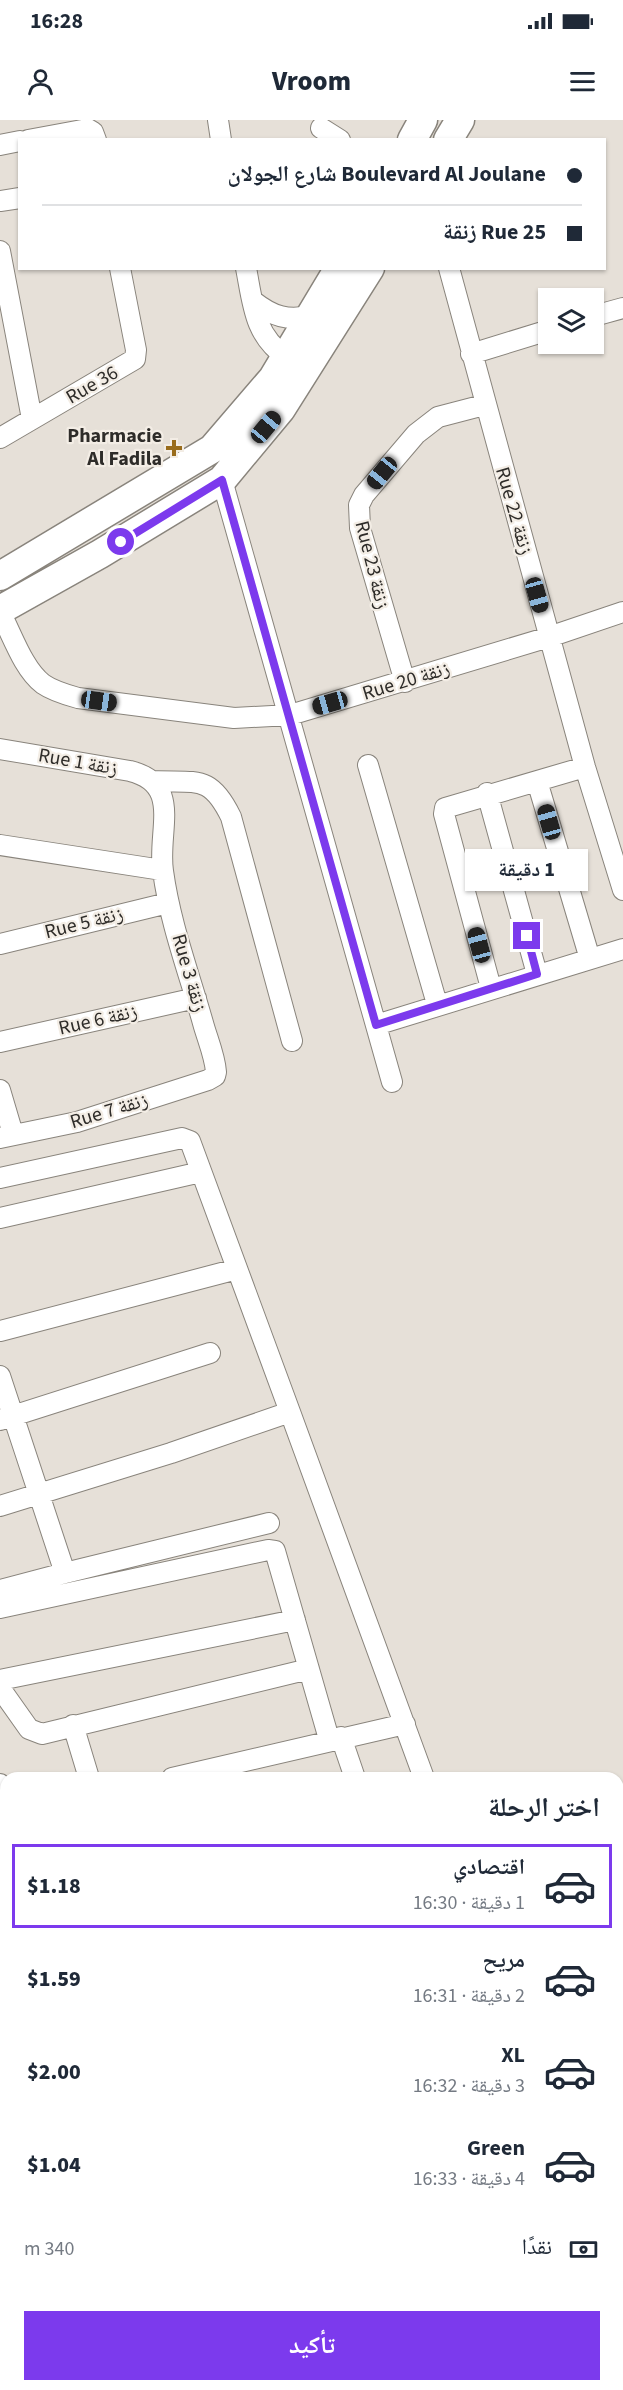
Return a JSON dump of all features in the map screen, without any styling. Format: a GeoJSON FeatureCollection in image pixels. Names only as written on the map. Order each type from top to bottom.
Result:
{"type":"FeatureCollection","features":[{"type":"Feature","properties":{"kind":"main road"},"geometry":{"type":"LineString","coordinates":[[413,138],[423,120]]}},
{"type":"Feature","properties":{"kind":"main road"},"geometry":{"type":"LineString","coordinates":[[449,138],[460,120]]}},
{"type":"Feature","properties":{"kind":"main road"},"geometry":{"type":"LineString","coordinates":[[0,576],[212,449],[273,378],[313,315],[338,270]]}},
{"type":"Feature","properties":{"kind":"main road"},"geometry":{"type":"LineString","coordinates":[[0,611],[222,480],[281,409],[369,270]]}},
{"type":"Feature","properties":{"kind":"street"},"geometry":{"type":"LineString","coordinates":[[218,120],[221,138]]}},
{"type":"Feature","properties":{"kind":"street"},"geometry":{"type":"LineString","coordinates":[[321,128],[337,138]]}},
{"type":"Feature","properties":{"kind":"street"},"geometry":{"type":"LineString","coordinates":[[39,138],[86,129],[94,135]]}},
{"type":"Feature","properties":{"kind":"street"},"geometry":{"type":"LineString","coordinates":[[0,144],[18,141]]}},
{"type":"Feature","properties":{"kind":"street"},"geometry":{"type":"LineString","coordinates":[[0,201],[18,198]]}},
{"type":"Feature","properties":{"kind":"street"},"geometry":{"type":"LineString","coordinates":[[0,251],[32,419]]}},
{"type":"Feature","properties":{"kind":"street","name":"Rue 36"},"geometry":{"type":"LineString","coordinates":[[0,438],[135,359],[136,350],[120,270]]}},
{"type":"Feature","properties":{"kind":"street"},"geometry":{"type":"LineString","coordinates":[[246,270],[255,319],[264,336],[286,357]]}},
{"type":"Feature","properties":{"kind":"street","name":"Rue 22 زنقة"},"geometry":{"type":"LineString","coordinates":[[450,270],[484,405],[585,767],[623,890]]}},
{"type":"Feature","properties":{"kind":"street"},"geometry":{"type":"LineString","coordinates":[[253,301],[280,317],[291,319],[313,315]]}},
{"type":"Feature","properties":{"kind":"street"},"geometry":{"type":"LineString","coordinates":[[604,313],[623,308]]}},
{"type":"Feature","properties":{"kind":"street"},"geometry":{"type":"LineString","coordinates":[[471,354],[538,333]]}},
{"type":"Feature","properties":{"kind":"street","name":"Rue 23 زنقة"},"geometry":{"type":"LineString","coordinates":[[405,682],[360,528],[359,506],[382,473],[429,422],[453,412],[484,405]]}},
{"type":"Feature","properties":{"kind":"street"},"geometry":{"type":"LineString","coordinates":[[222,480],[392,1082]]}},
{"type":"Feature","properties":{"kind":"street","name":"Rue 20 زنقة"},"geometry":{"type":"LineString","coordinates":[[0,611],[29,667],[44,684],[78,698],[234,718],[290,715],[549,638],[623,612]]}},
{"type":"Feature","properties":{"kind":"street","name":"Rue 1 زنقة"},"geometry":{"type":"LineString","coordinates":[[0,749],[130,771],[154,781],[201,783],[216,790],[231,816],[292,1041]]}},
{"type":"Feature","properties":{"kind":"street"},"geometry":{"type":"LineString","coordinates":[[368,765],[437,1004]]}},
{"type":"Feature","properties":{"kind":"street"},"geometry":{"type":"LineString","coordinates":[[491,988],[444,814],[445,808],[487,793],[585,767]]}},
{"type":"Feature","properties":{"kind":"street","name":"Rue 3 زنقة"},"geometry":{"type":"LineString","coordinates":[[154,781],[165,801],[161,840],[162,870],[168,903],[216,1067],[215,1076]]}},
{"type":"Feature","properties":{"kind":"street"},"geometry":{"type":"LineString","coordinates":[[537,781],[590,959]]}},
{"type":"Feature","properties":{"kind":"street"},"geometry":{"type":"LineString","coordinates":[[487,793],[537,974]]}},
{"type":"Feature","properties":{"kind":"street"},"geometry":{"type":"LineString","coordinates":[[0,844],[162,870]]}},
{"type":"Feature","properties":{"kind":"street","name":"Rue 5 زنقة"},"geometry":{"type":"LineString","coordinates":[[0,944],[168,903]]}},
{"type":"Feature","properties":{"kind":"street"},"geometry":{"type":"LineString","coordinates":[[376,1025],[437,1004],[623,950]]}},
{"type":"Feature","properties":{"kind":"street","name":"Rue 6 زنقة"},"geometry":{"type":"LineString","coordinates":[[0,1042],[196,998]]}},
{"type":"Feature","properties":{"kind":"street","name":"Rue 7 زنقة"},"geometry":{"type":"LineString","coordinates":[[7,1136],[77,1122],[215,1076]]}},
{"type":"Feature","properties":{"kind":"street"},"geometry":{"type":"LineString","coordinates":[[0,1090],[7,1136]]}},
{"type":"Feature","properties":{"kind":"street"},"geometry":{"type":"LineString","coordinates":[[0,1178],[182,1138],[189,1141],[422,1772]]}},
{"type":"Feature","properties":{"kind":"street"},"geometry":{"type":"LineString","coordinates":[[0,1218],[201,1172]]}},
{"type":"Feature","properties":{"kind":"street"},"geometry":{"type":"LineString","coordinates":[[0,1331],[237,1269]]}},
{"type":"Feature","properties":{"kind":"street"},"geometry":{"type":"LineString","coordinates":[[7,1417],[210,1353]]}},
{"type":"Feature","properties":{"kind":"street"},"geometry":{"type":"LineString","coordinates":[[0,1376],[7,1417],[39,1493],[65,1573]]}},
{"type":"Feature","properties":{"kind":"street"},"geometry":{"type":"LineString","coordinates":[[0,1506],[171,1453],[290,1412]]}},
{"type":"Feature","properties":{"kind":"street"},"geometry":{"type":"LineString","coordinates":[[0,1590],[269,1522]]}},
{"type":"Feature","properties":{"kind":"street"},"geometry":{"type":"LineString","coordinates":[[0,1608],[268,1550],[277,1555],[309,1669],[335,1738],[352,1772]]}},
{"type":"Feature","properties":{"kind":"street"},"geometry":{"type":"LineString","coordinates":[[0,1680],[295,1620]]}},
{"type":"Feature","properties":{"kind":"street"},"geometry":{"type":"LineString","coordinates":[[0,1688],[34,1733],[42,1734],[309,1669]]}},
{"type":"Feature","properties":{"kind":"street"},"geometry":{"type":"LineString","coordinates":[[196,1772],[335,1738],[405,1724]]}},
{"type":"Feature","properties":{"kind":"street"},"geometry":{"type":"LineString","coordinates":[[73,1725],[87,1772]]}},
{"type":"Feature","properties":{"kind":"place","name":"Pharmacie Al Fadila"},"geometry":{"type":"Point","coordinates":[174,448]}},
{"type":"Feature","properties":{"kind":"route"},"geometry":{"type":"LineString","coordinates":[[121,542],[222,480],[376,1025],[537,974],[527,936]]}}]}
